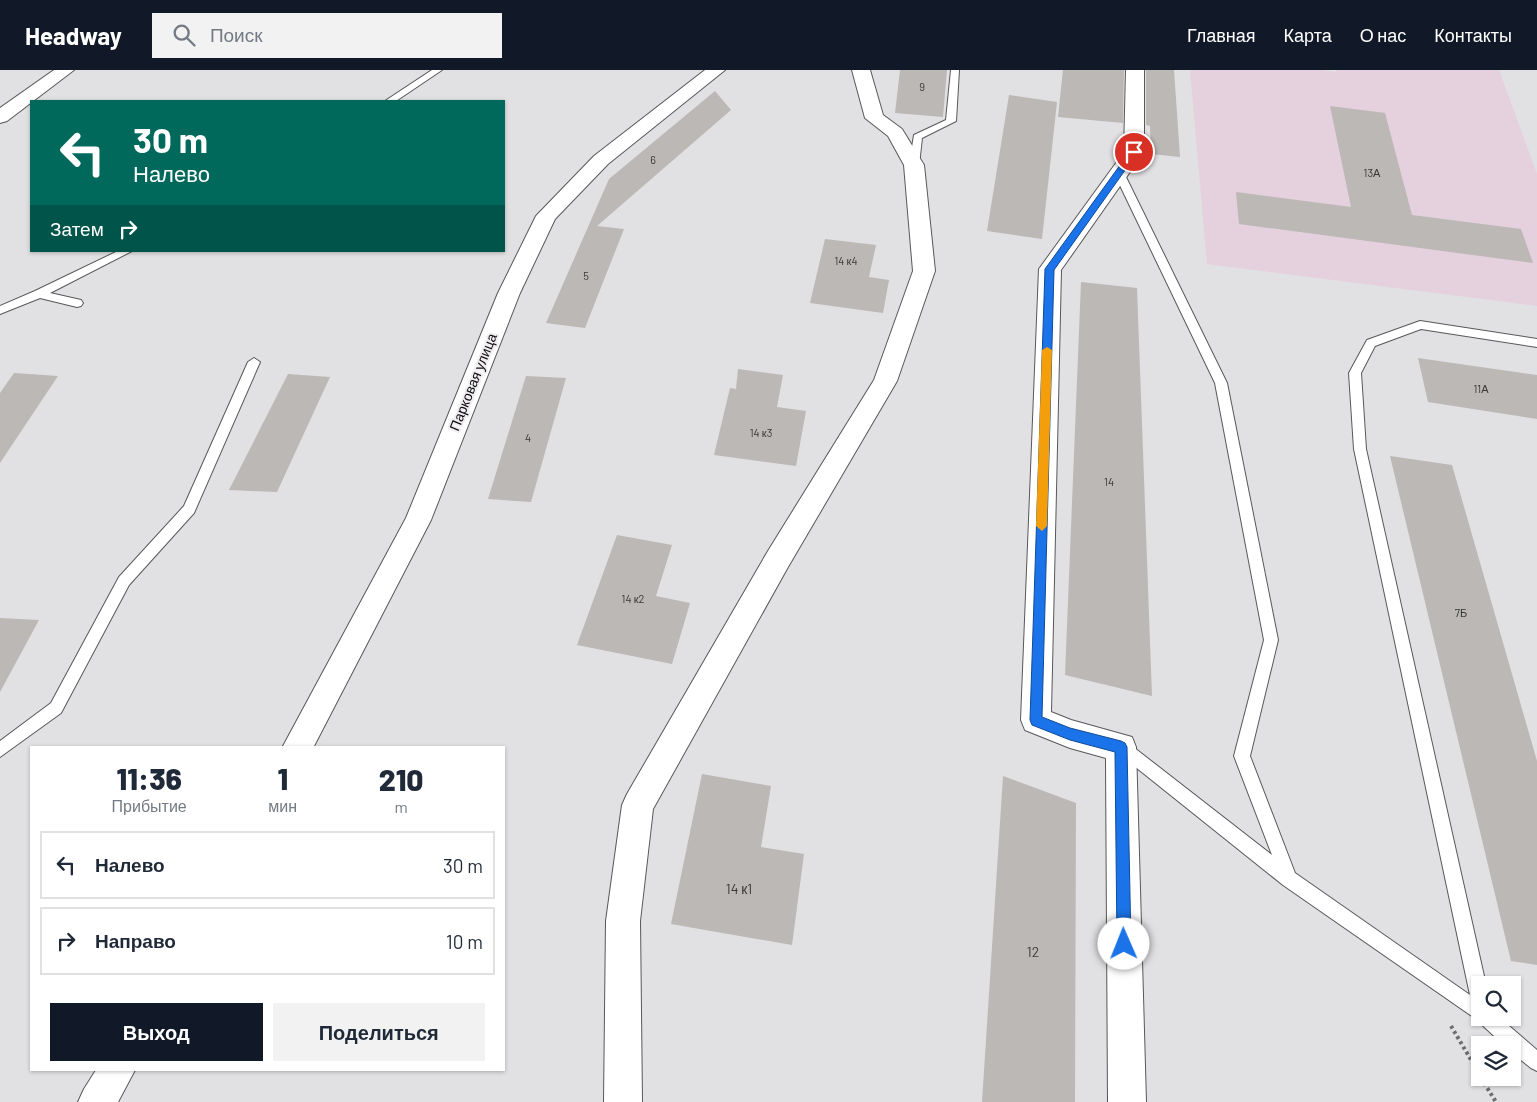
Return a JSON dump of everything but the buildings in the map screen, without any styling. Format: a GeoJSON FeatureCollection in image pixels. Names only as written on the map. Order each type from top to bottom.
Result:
{"type":"FeatureCollection","features":[{"type":"Feature","properties":{"kind":"street"},"geometry":{"type":"LineString","coordinates":[[0,117],[66,70]]}},
{"type":"Feature","properties":{"kind":"street","name":"Парковая улица"},"geometry":{"type":"LineString","coordinates":[[298,746],[418,520],[509,293],[546,216],[601,160],[716,70]]}},
{"type":"Feature","properties":{"kind":"street"},"geometry":{"type":"LineString","coordinates":[[623,1102],[623,921],[638,805],[778,559],[885,381],[924,271],[914,165],[895,133],[874,118],[861,70]]}},
{"type":"Feature","properties":{"kind":"street"},"geometry":{"type":"LineString","coordinates":[[1127,1102],[1121,747],[1070,734],[1036,720],[1050,269],[1134,152],[1135,70]]}},
{"type":"Feature","properties":{"kind":"street"},"geometry":{"type":"LineString","coordinates":[[97,1102],[116,1071]]}},
{"type":"Feature","properties":{"kind":"lane"},"geometry":{"type":"LineString","coordinates":[[392,100],[438,70]]}},
{"type":"Feature","properties":{"kind":"lane"},"geometry":{"type":"LineString","coordinates":[[914,165],[917,137],[951,121],[955,70]]}},
{"type":"Feature","properties":{"kind":"lane"},"geometry":{"type":"LineString","coordinates":[[1119,173],[1221,383],[1270,640],[1242,756],[1289,879]]}},
{"type":"Feature","properties":{"kind":"lane"},"geometry":{"type":"LineString","coordinates":[[0,310],[39,294],[125,252]]}},
{"type":"Feature","properties":{"kind":"lane"},"geometry":{"type":"LineString","coordinates":[[39,294],[77,303]]}},
{"type":"Feature","properties":{"kind":"lane"},"geometry":{"type":"LineString","coordinates":[[1475,976],[1360,449],[1355,373],[1371,343],[1420,326],[1537,343]]}},
{"type":"Feature","properties":{"kind":"lane"},"geometry":{"type":"LineString","coordinates":[[0,750],[56,708],[124,581],[189,508],[254,362]]}},
{"type":"Feature","properties":{"kind":"lane"},"geometry":{"type":"LineString","coordinates":[[1121,747],[1289,879],[1471,1006]]}},
{"type":"Feature","properties":{"kind":"lane"},"geometry":{"type":"LineString","coordinates":[[1496,1026],[1537,1062]]}},
{"type":"Feature","properties":{"kind":"path"},"geometry":{"type":"LineString","coordinates":[[1487,1086],[1496,1102]]}},
{"type":"Feature","properties":{"kind":"shaded area"},"geometry":{"type":"Polygon","coordinates":[[[1190,70],[1321,70],[1336,72],[1337,70],[1499,70],[1537,174],[1537,306],[1207,264],[1190,70]]]}},
{"type":"Feature","properties":{"kind":"slow traffic"},"geometry":{"type":"LineString","coordinates":[[1042,526],[1047,350]]}},
{"type":"Feature","properties":{"kind":"route"},"geometry":{"type":"LineString","coordinates":[[1124,944],[1121,747],[1070,734],[1036,720],[1050,269],[1134,152]]}}]}
